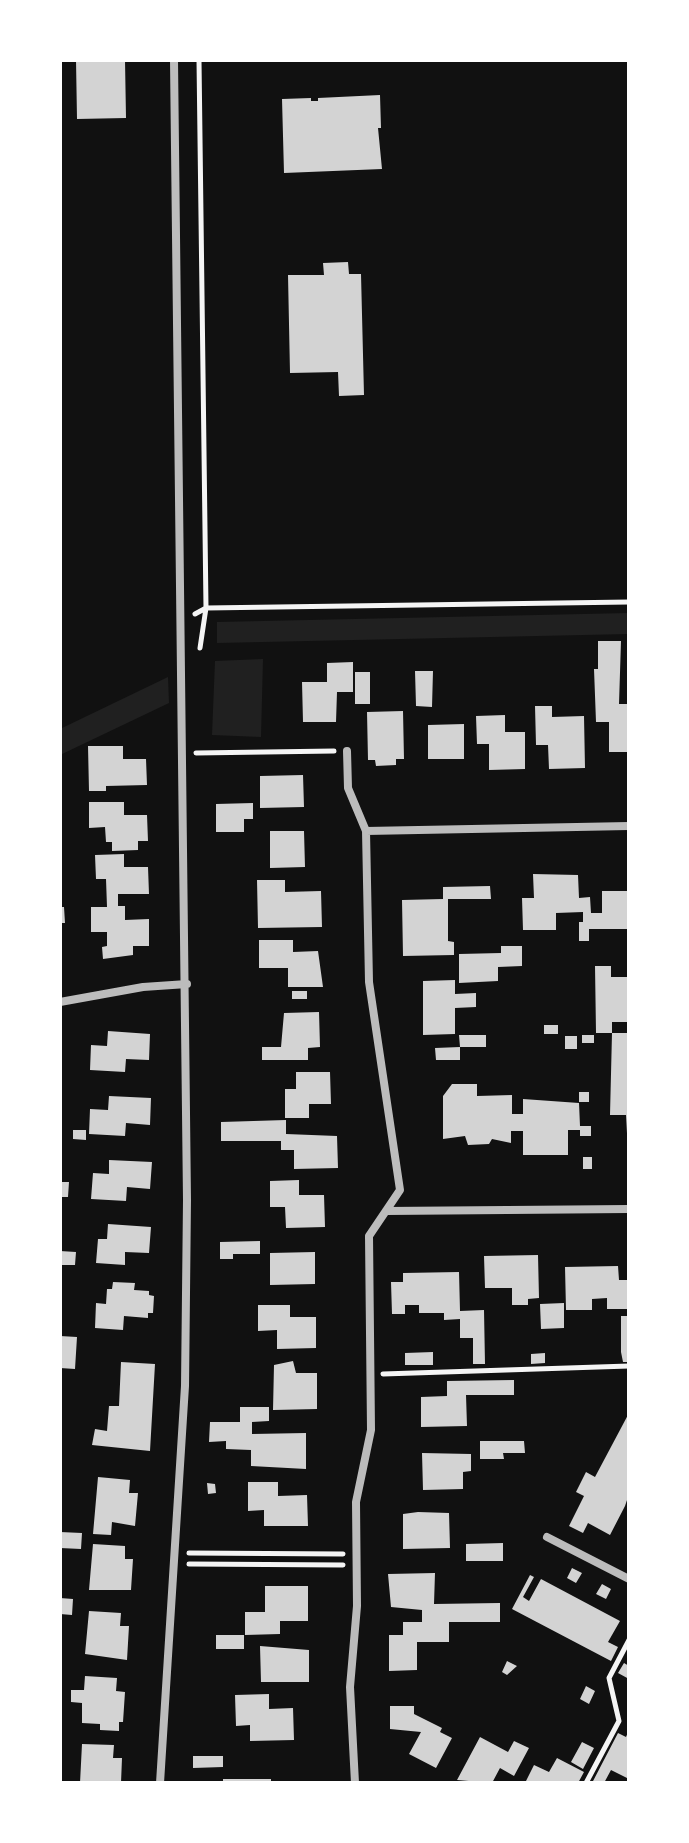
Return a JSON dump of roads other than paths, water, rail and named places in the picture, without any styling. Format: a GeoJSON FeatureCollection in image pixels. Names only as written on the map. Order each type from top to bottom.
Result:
{"type":"FeatureCollection","features":[{"type":"Feature","properties":{"kind":"street"},"geometry":{"type":"LineString","coordinates":[[160,1783],[172,1553],[185,1386],[187,984],[179,622],[174,60]]}},
{"type":"Feature","properties":{"kind":"street"},"geometry":{"type":"LineString","coordinates":[[347,751],[348,788],[366,831],[369,982],[399,1165],[400,1190],[369,1236],[371,1430],[356,1502],[357,1606],[350,1687],[355,1783]]}},
{"type":"Feature","properties":{"kind":"street"},"geometry":{"type":"LineString","coordinates":[[366,831],[629,826]]}},
{"type":"Feature","properties":{"kind":"street"},"geometry":{"type":"LineString","coordinates":[[60,1002],[143,987],[187,984]]}},
{"type":"Feature","properties":{"kind":"street"},"geometry":{"type":"LineString","coordinates":[[386,1211],[629,1209]]}},
{"type":"Feature","properties":{"kind":"street"},"geometry":{"type":"LineString","coordinates":[[547,1537],[629,1579]]}}]}
